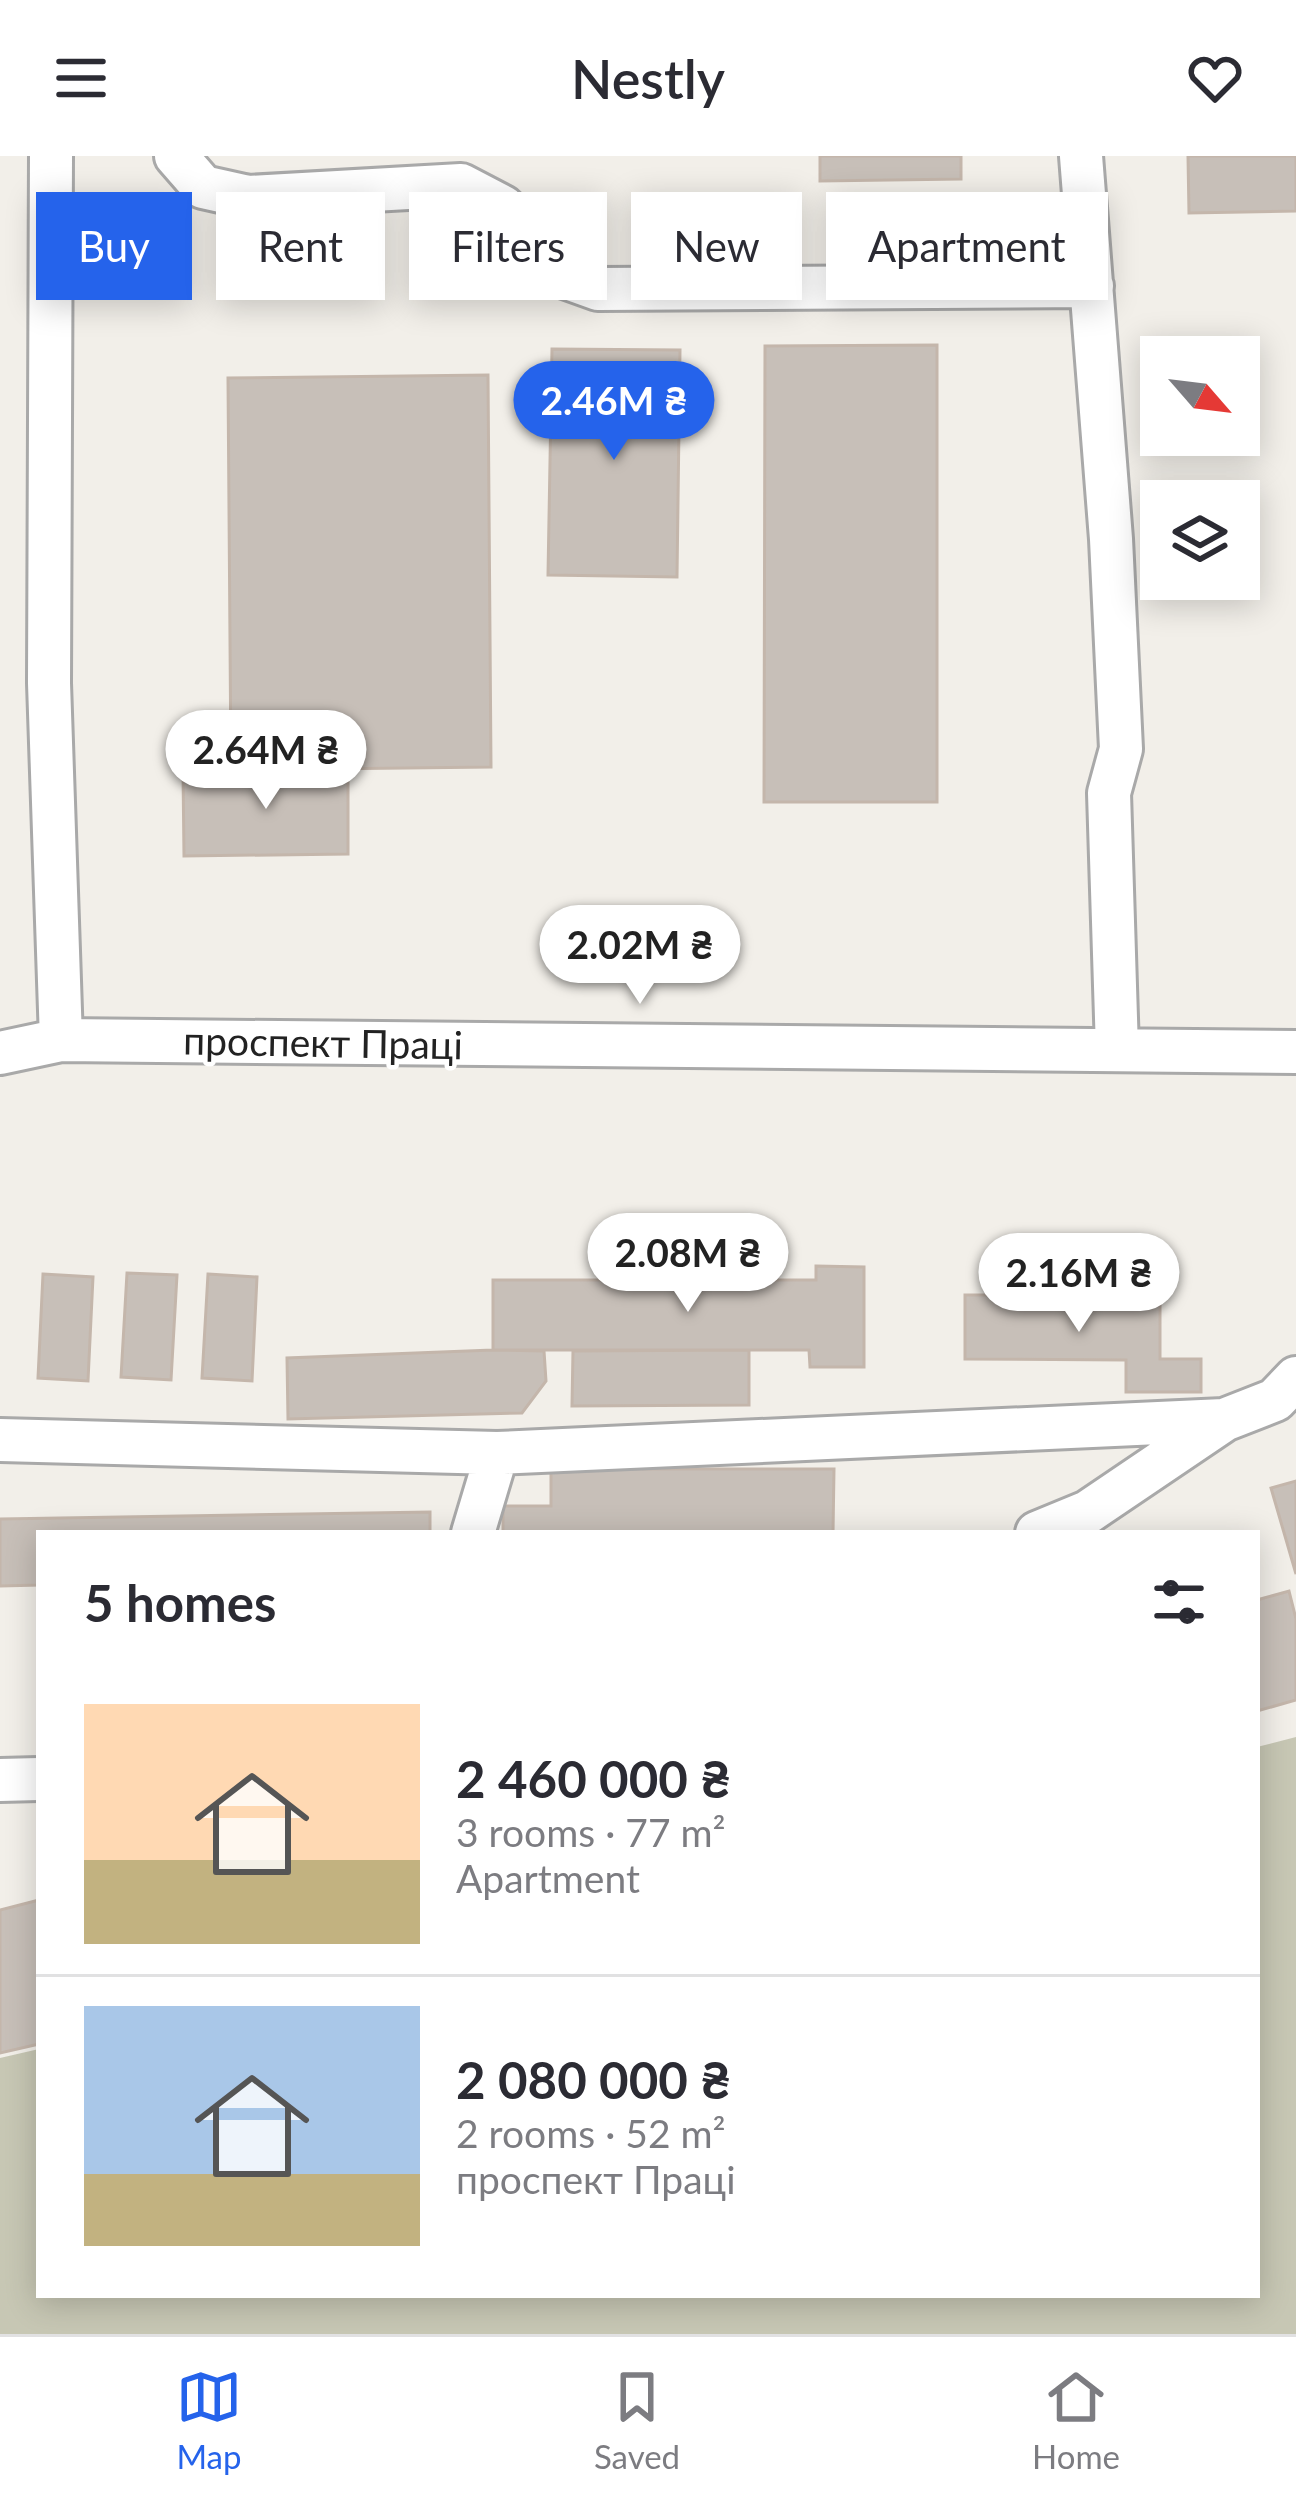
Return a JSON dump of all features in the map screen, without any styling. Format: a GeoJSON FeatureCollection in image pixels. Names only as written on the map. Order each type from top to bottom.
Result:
{"type":"FeatureCollection","features":[{"type":"Feature","properties":{"kind":"street"},"geometry":{"type":"LineString","coordinates":[[51,156],[49,683],[61,1040]]}},
{"type":"Feature","properties":{"kind":"street"},"geometry":{"type":"LineString","coordinates":[[176,156],[203,188],[248,197],[461,185],[503,207],[559,275],[598,290],[826,288]]}},
{"type":"Feature","properties":{"kind":"street"},"geometry":{"type":"LineString","coordinates":[[1082,156],[1085,192]]}},
{"type":"Feature","properties":{"kind":"street"},"geometry":{"type":"LineString","coordinates":[[1093,300],[1121,749],[1109,793],[1117,1050]]}},
{"type":"Feature","properties":{"kind":"street","name":"проспект Праці"},"geometry":{"type":"LineString","coordinates":[[0,1053],[61,1040],[1296,1052]]}},
{"type":"Feature","properties":{"kind":"street"},"geometry":{"type":"LineString","coordinates":[[1044,1530],[1088,1512],[1224,1420],[1275,1400],[1296,1378]]}},
{"type":"Feature","properties":{"kind":"street"},"geometry":{"type":"LineString","coordinates":[[0,1440],[497,1453],[1224,1420]]}},
{"type":"Feature","properties":{"kind":"street"},"geometry":{"type":"LineString","coordinates":[[474,1530],[497,1453]]}},
{"type":"Feature","properties":{"kind":"street"},"geometry":{"type":"LineString","coordinates":[[0,1780],[36,1779]]}},
{"type":"Feature","properties":{"kind":"shaded area"},"geometry":{"type":"Polygon","coordinates":[[[1296,1737],[1296,2334],[0,2334],[0,2058],[36,2050],[36,2298],[1260,2298],[1260,1746],[1296,1737]]]}},
{"type":"Feature","properties":{"kind":"building"},"geometry":{"type":"Polygon","coordinates":[[[820,156],[961,156],[961,179],[820,181],[820,156]]]}},
{"type":"Feature","properties":{"kind":"building"},"geometry":{"type":"Polygon","coordinates":[[[1188,156],[1296,156],[1296,211],[1189,213],[1188,156]]]}},
{"type":"Feature","properties":{"kind":"building"},"geometry":{"type":"Polygon","coordinates":[[[937,345],[937,802],[764,802],[765,346],[937,345]]]}},
{"type":"Feature","properties":{"kind":"building"},"geometry":{"type":"Polygon","coordinates":[[[552,349],[680,350],[677,577],[548,575],[552,349]]]}},
{"type":"Feature","properties":{"kind":"building"},"geometry":{"type":"Polygon","coordinates":[[[488,375],[491,767],[231,770],[228,378],[488,375]]]}},
{"type":"Feature","properties":{"kind":"building"},"geometry":{"type":"Polygon","coordinates":[[[348,769],[348,854],[184,856],[183,771],[348,769]]]}},
{"type":"Feature","properties":{"kind":"building"},"geometry":{"type":"Polygon","coordinates":[[[816,1266],[864,1267],[864,1367],[810,1367],[809,1350],[493,1350],[493,1280],[816,1280],[816,1266]]]}},
{"type":"Feature","properties":{"kind":"building"},"geometry":{"type":"Polygon","coordinates":[[[127,1273],[177,1275],[171,1380],[121,1377],[127,1273]]]}},
{"type":"Feature","properties":{"kind":"building"},"geometry":{"type":"Polygon","coordinates":[[[43,1274],[93,1277],[88,1381],[38,1378],[43,1274]]]}},
{"type":"Feature","properties":{"kind":"building"},"geometry":{"type":"Polygon","coordinates":[[[208,1274],[257,1277],[252,1381],[202,1378],[208,1274]]]}},
{"type":"Feature","properties":{"kind":"building"},"geometry":{"type":"Polygon","coordinates":[[[965,1295],[1160,1295],[1160,1359],[1201,1359],[1201,1392],[1126,1392],[1126,1360],[965,1359],[965,1295]]]}},
{"type":"Feature","properties":{"kind":"building"},"geometry":{"type":"Polygon","coordinates":[[[749,1350],[749,1405],[572,1406],[573,1351],[749,1350]]]}},
{"type":"Feature","properties":{"kind":"building"},"geometry":{"type":"Polygon","coordinates":[[[544,1351],[546,1381],[522,1413],[288,1419],[287,1358],[544,1351]]]}},
{"type":"Feature","properties":{"kind":"building"},"geometry":{"type":"Polygon","coordinates":[[[551,1469],[834,1469],[833,1530],[503,1530],[503,1506],[551,1506],[551,1469]]]}},
{"type":"Feature","properties":{"kind":"building"},"geometry":{"type":"Polygon","coordinates":[[[1296,1481],[1296,1574],[1271,1488],[1296,1481]]]}},
{"type":"Feature","properties":{"kind":"building"},"geometry":{"type":"Polygon","coordinates":[[[430,1512],[430,1530],[36,1530],[36,1585],[0,1586],[0,1519],[430,1512]]]}},
{"type":"Feature","properties":{"kind":"building"},"geometry":{"type":"Polygon","coordinates":[[[1289,1591],[1296,1619],[1296,1700],[1260,1710],[1260,1599],[1289,1591]]]}},
{"type":"Feature","properties":{"kind":"building"},"geometry":{"type":"Polygon","coordinates":[[[36,1901],[36,2045],[0,2053],[0,1910],[36,1901]]]}}]}
